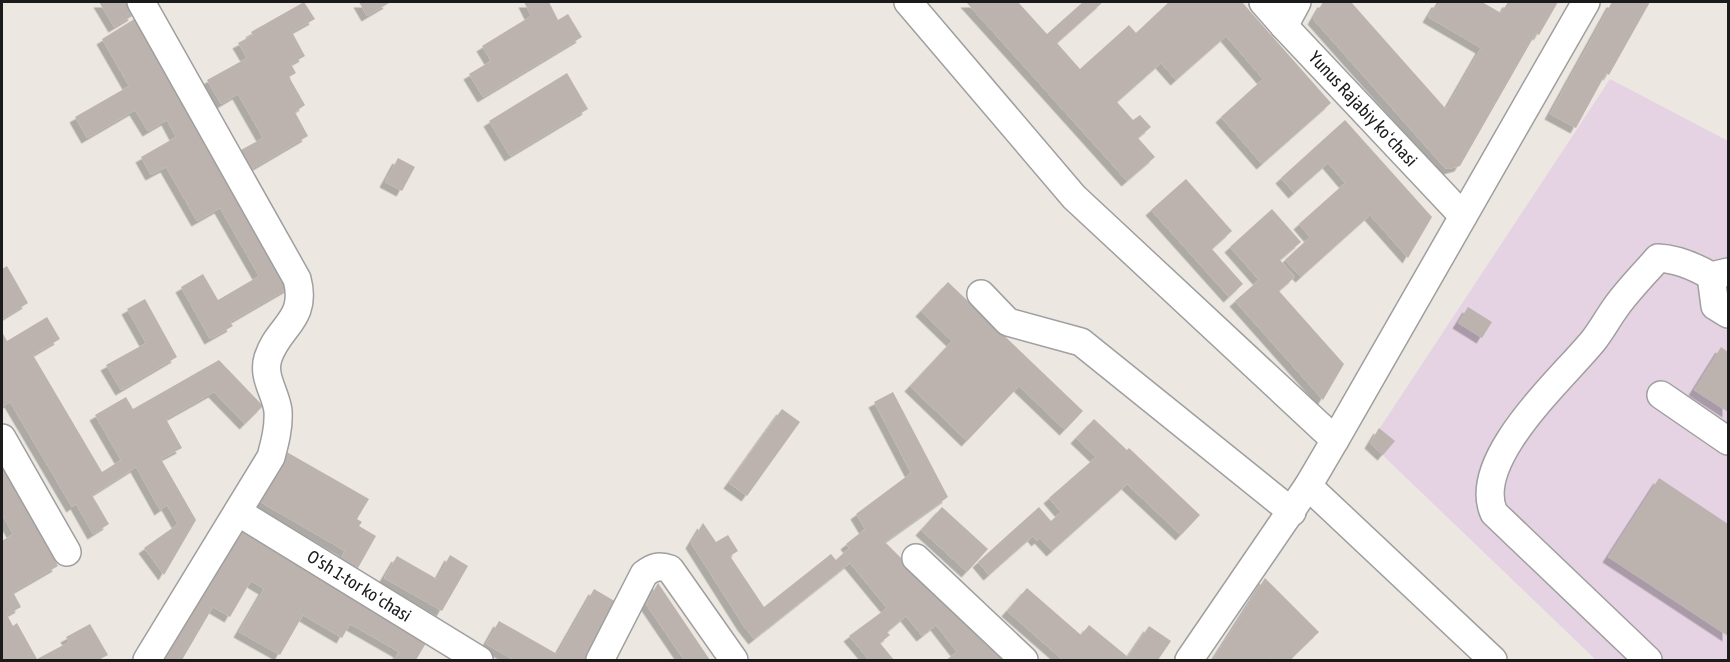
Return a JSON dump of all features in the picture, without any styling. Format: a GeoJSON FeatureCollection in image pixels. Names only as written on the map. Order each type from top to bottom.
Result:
{"type":"FeatureCollection","features":[{"type":"Feature","properties":{"kind":"street"},"geometry":{"type":"LineString","coordinates":[[141,2],[297,279],[300,289],[296,316],[273,346],[267,359],[268,381],[278,411],[277,434],[271,457],[147,660]]}},
{"type":"Feature","properties":{"kind":"street"},"geometry":{"type":"LineString","coordinates":[[908,2],[1074,197],[1335,440]]}},
{"type":"Feature","properties":{"kind":"street","name":"Yunus Rajabiy koʻchasi"},"geometry":{"type":"LineString","coordinates":[[1263,2],[1463,216]]}},
{"type":"Feature","properties":{"kind":"street"},"geometry":{"type":"LineString","coordinates":[[1284,26],[1297,2]]}},
{"type":"Feature","properties":{"kind":"street"},"geometry":{"type":"LineString","coordinates":[[1189,660],[1308,486],[1586,2]]}},
{"type":"Feature","properties":{"kind":"street"},"geometry":{"type":"LineString","coordinates":[[1648,660],[1494,513],[1489,502],[1493,475],[1501,455],[1525,418],[1594,340],[1617,305],[1658,258],[1672,259],[1720,274],[1715,306],[1728,314]]}},
{"type":"Feature","properties":{"kind":"street"},"geometry":{"type":"LineString","coordinates":[[981,294],[1008,322],[1081,342],[1292,512]]}},
{"type":"Feature","properties":{"kind":"street"},"geometry":{"type":"LineString","coordinates":[[1661,395],[1728,441]]}},
{"type":"Feature","properties":{"kind":"street"},"geometry":{"type":"LineString","coordinates":[[2,438],[67,552]]}},
{"type":"Feature","properties":{"kind":"street"},"geometry":{"type":"LineString","coordinates":[[1308,486],[1493,660]]}},
{"type":"Feature","properties":{"kind":"street","name":"O‘sh 1-tor koʻchasi"},"geometry":{"type":"LineString","coordinates":[[238,512],[479,660]]}},
{"type":"Feature","properties":{"kind":"street"},"geometry":{"type":"LineString","coordinates":[[916,558],[1024,660]]}},
{"type":"Feature","properties":{"kind":"street"},"geometry":{"type":"LineString","coordinates":[[600,660],[644,574],[653,567],[662,566],[670,569],[734,660]]}},
{"type":"Feature","properties":{"kind":"shaded area"},"geometry":{"type":"Polygon","coordinates":[[[1610,79],[1728,141],[1728,660],[1596,660],[1370,443],[1610,79]]]}},
{"type":"Feature","properties":{"kind":"building"},"geometry":{"type":"Polygon","coordinates":[[[99,2],[126,2],[134,15],[114,27],[99,2]]]}},
{"type":"Feature","properties":{"kind":"building"},"geometry":{"type":"Polygon","coordinates":[[[304,2],[315,19],[292,32],[305,56],[291,64],[296,73],[289,77],[305,105],[295,112],[308,136],[250,170],[239,151],[263,138],[238,94],[221,104],[207,80],[247,58],[238,43],[253,35],[251,32],[304,2]]]}},
{"type":"Feature","properties":{"kind":"building"},"geometry":{"type":"Polygon","coordinates":[[[359,2],[388,2],[389,3],[367,16],[359,2]]]}},
{"type":"Feature","properties":{"kind":"building"},"geometry":{"type":"Polygon","coordinates":[[[524,2],[549,2],[558,20],[568,14],[582,37],[483,97],[469,74],[491,61],[482,46],[531,16],[524,2]]]}},
{"type":"Feature","properties":{"kind":"building"},"geometry":{"type":"Polygon","coordinates":[[[966,2],[1018,2],[1047,34],[1083,2],[1103,2],[1057,43],[1080,69],[1129,25],[1136,33],[1169,2],[1242,2],[1331,103],[1262,164],[1221,117],[1263,79],[1226,36],[1176,80],[1161,63],[1117,102],[1133,120],[1140,115],[1151,127],[1138,138],[1155,157],[1127,181],[966,2]]]}},
{"type":"Feature","properties":{"kind":"building"},"geometry":{"type":"Polygon","coordinates":[[[1323,2],[1351,2],[1446,109],[1481,48],[1428,17],[1437,2],[1482,2],[1501,13],[1508,2],[1558,2],[1539,35],[1536,33],[1460,166],[1449,169],[1445,168],[1313,19],[1323,2]]]}},
{"type":"Feature","properties":{"kind":"building"},"geometry":{"type":"Polygon","coordinates":[[[1612,2],[1650,2],[1609,75],[1606,73],[1576,128],[1550,114],[1612,2]]]}},
{"type":"Feature","properties":{"kind":"building"},"geometry":{"type":"Polygon","coordinates":[[[136,18],[292,286],[230,322],[233,326],[210,339],[181,287],[203,274],[218,300],[259,276],[220,208],[197,221],[166,167],[151,175],[141,157],[176,137],[167,120],[148,131],[135,110],[87,138],[75,117],[129,86],[102,39],[136,18]]]}},
{"type":"Feature","properties":{"kind":"building"},"geometry":{"type":"Polygon","coordinates":[[[567,73],[588,109],[510,156],[489,121],[567,73]]]}},
{"type":"Feature","properties":{"kind":"building"},"geometry":{"type":"Polygon","coordinates":[[[1345,120],[1432,217],[1408,258],[1370,215],[1301,277],[1285,260],[1310,237],[1299,224],[1345,183],[1328,163],[1294,193],[1281,178],[1345,120]]]}},
{"type":"Feature","properties":{"kind":"building"},"geometry":{"type":"Polygon","coordinates":[[[398,158],[415,167],[402,191],[385,182],[398,158]]]}},
{"type":"Feature","properties":{"kind":"building"},"geometry":{"type":"Polygon","coordinates":[[[1186,179],[1232,231],[1212,249],[1243,284],[1229,297],[1151,210],[1186,179]]]}},
{"type":"Feature","properties":{"kind":"building"},"geometry":{"type":"Polygon","coordinates":[[[1272,209],[1301,242],[1280,260],[1295,277],[1279,291],[1344,364],[1323,400],[1235,301],[1259,280],[1230,247],[1272,209]]]}},
{"type":"Feature","properties":{"kind":"building"},"geometry":{"type":"Polygon","coordinates":[[[7,266],[28,303],[2,319],[2,269],[7,266]]]}},
{"type":"Feature","properties":{"kind":"building"},"geometry":{"type":"Polygon","coordinates":[[[948,282],[1083,411],[1065,430],[1019,386],[967,441],[910,386],[952,341],[921,311],[948,282]]]}},
{"type":"Feature","properties":{"kind":"building"},"geometry":{"type":"Polygon","coordinates":[[[145,299],[177,357],[121,390],[106,365],[146,343],[127,309],[145,299]]]}},
{"type":"Feature","properties":{"kind":"building"},"geometry":{"type":"Polygon","coordinates":[[[1468,307],[1492,322],[1482,338],[1458,323],[1468,307]]]}},
{"type":"Feature","properties":{"kind":"building"},"geometry":{"type":"Polygon","coordinates":[[[47,317],[60,339],[33,355],[102,472],[121,460],[95,415],[126,397],[133,409],[219,360],[263,406],[245,424],[214,392],[166,419],[182,448],[161,459],[196,520],[164,575],[144,548],[178,524],[167,505],[160,510],[136,467],[92,495],[109,524],[93,534],[76,504],[72,507],[10,402],[2,407],[2,332],[7,341],[47,317]]]}},
{"type":"Feature","properties":{"kind":"building"},"geometry":{"type":"Polygon","coordinates":[[[1721,347],[1728,352],[1728,412],[1694,390],[1721,347]]]}},
{"type":"Feature","properties":{"kind":"building"},"geometry":{"type":"Polygon","coordinates":[[[893,392],[948,497],[885,542],[992,649],[994,647],[1008,660],[946,660],[957,652],[936,625],[922,636],[906,616],[887,632],[890,635],[880,643],[894,660],[869,660],[849,636],[887,608],[850,563],[754,639],[691,543],[703,523],[716,542],[728,535],[738,551],[730,556],[764,607],[831,554],[836,560],[849,548],[846,544],[865,529],[856,514],[911,473],[874,402],[893,392]]]}},
{"type":"Feature","properties":{"kind":"building"},"geometry":{"type":"Polygon","coordinates":[[[782,409],[800,422],[747,496],[729,483],[782,409]]]}},
{"type":"Feature","properties":{"kind":"building"},"geometry":{"type":"Polygon","coordinates":[[[1094,419],[1127,450],[1129,448],[1200,515],[1181,535],[1127,484],[1052,551],[1040,538],[1037,541],[1033,536],[989,575],[978,562],[1039,507],[1051,521],[1061,512],[1049,498],[1096,457],[1076,438],[1094,419]]]}},
{"type":"Feature","properties":{"kind":"building"},"geometry":{"type":"Polygon","coordinates":[[[1379,428],[1395,441],[1383,455],[1370,443],[1379,428]]]}},
{"type":"Feature","properties":{"kind":"building"},"geometry":{"type":"Polygon","coordinates":[[[285,451],[369,499],[357,519],[362,522],[359,526],[376,536],[358,568],[341,558],[345,551],[257,500],[285,451]]]}},
{"type":"Feature","properties":{"kind":"building"},"geometry":{"type":"Polygon","coordinates":[[[2,465],[58,566],[13,592],[21,607],[7,615],[13,626],[17,623],[37,659],[69,642],[66,637],[90,624],[108,655],[98,660],[2,660],[2,541],[13,534],[2,514],[2,465]]]}},
{"type":"Feature","properties":{"kind":"building"},"geometry":{"type":"Polygon","coordinates":[[[1659,478],[1728,524],[1728,636],[1608,557],[1659,478]]]}},
{"type":"Feature","properties":{"kind":"building"},"geometry":{"type":"Polygon","coordinates":[[[942,507],[988,549],[967,572],[921,530],[942,507]]]}},
{"type":"Feature","properties":{"kind":"building"},"geometry":{"type":"Polygon","coordinates":[[[241,530],[429,638],[416,660],[394,660],[399,652],[350,624],[342,638],[303,615],[280,655],[239,632],[264,589],[251,581],[230,617],[213,607],[182,660],[162,660],[241,530]]]}},
{"type":"Feature","properties":{"kind":"building"},"geometry":{"type":"Polygon","coordinates":[[[450,555],[468,566],[442,611],[384,578],[397,556],[437,579],[450,555]]]}},
{"type":"Feature","properties":{"kind":"building"},"geometry":{"type":"Polygon","coordinates":[[[1265,578],[1319,632],[1290,660],[1273,660],[1270,657],[1268,660],[1213,660],[1265,578]]]}},
{"type":"Feature","properties":{"kind":"building"},"geometry":{"type":"Polygon","coordinates":[[[658,583],[710,660],[684,660],[646,604],[658,583]]]}},
{"type":"Feature","properties":{"kind":"building"},"geometry":{"type":"Polygon","coordinates":[[[1027,588],[1081,635],[1089,625],[1128,657],[1149,626],[1171,641],[1158,660],[1063,660],[1007,611],[1027,588]]]}},
{"type":"Feature","properties":{"kind":"building"},"geometry":{"type":"Polygon","coordinates":[[[594,589],[618,603],[585,660],[514,660],[486,644],[499,621],[557,654],[594,589]]]}}]}
